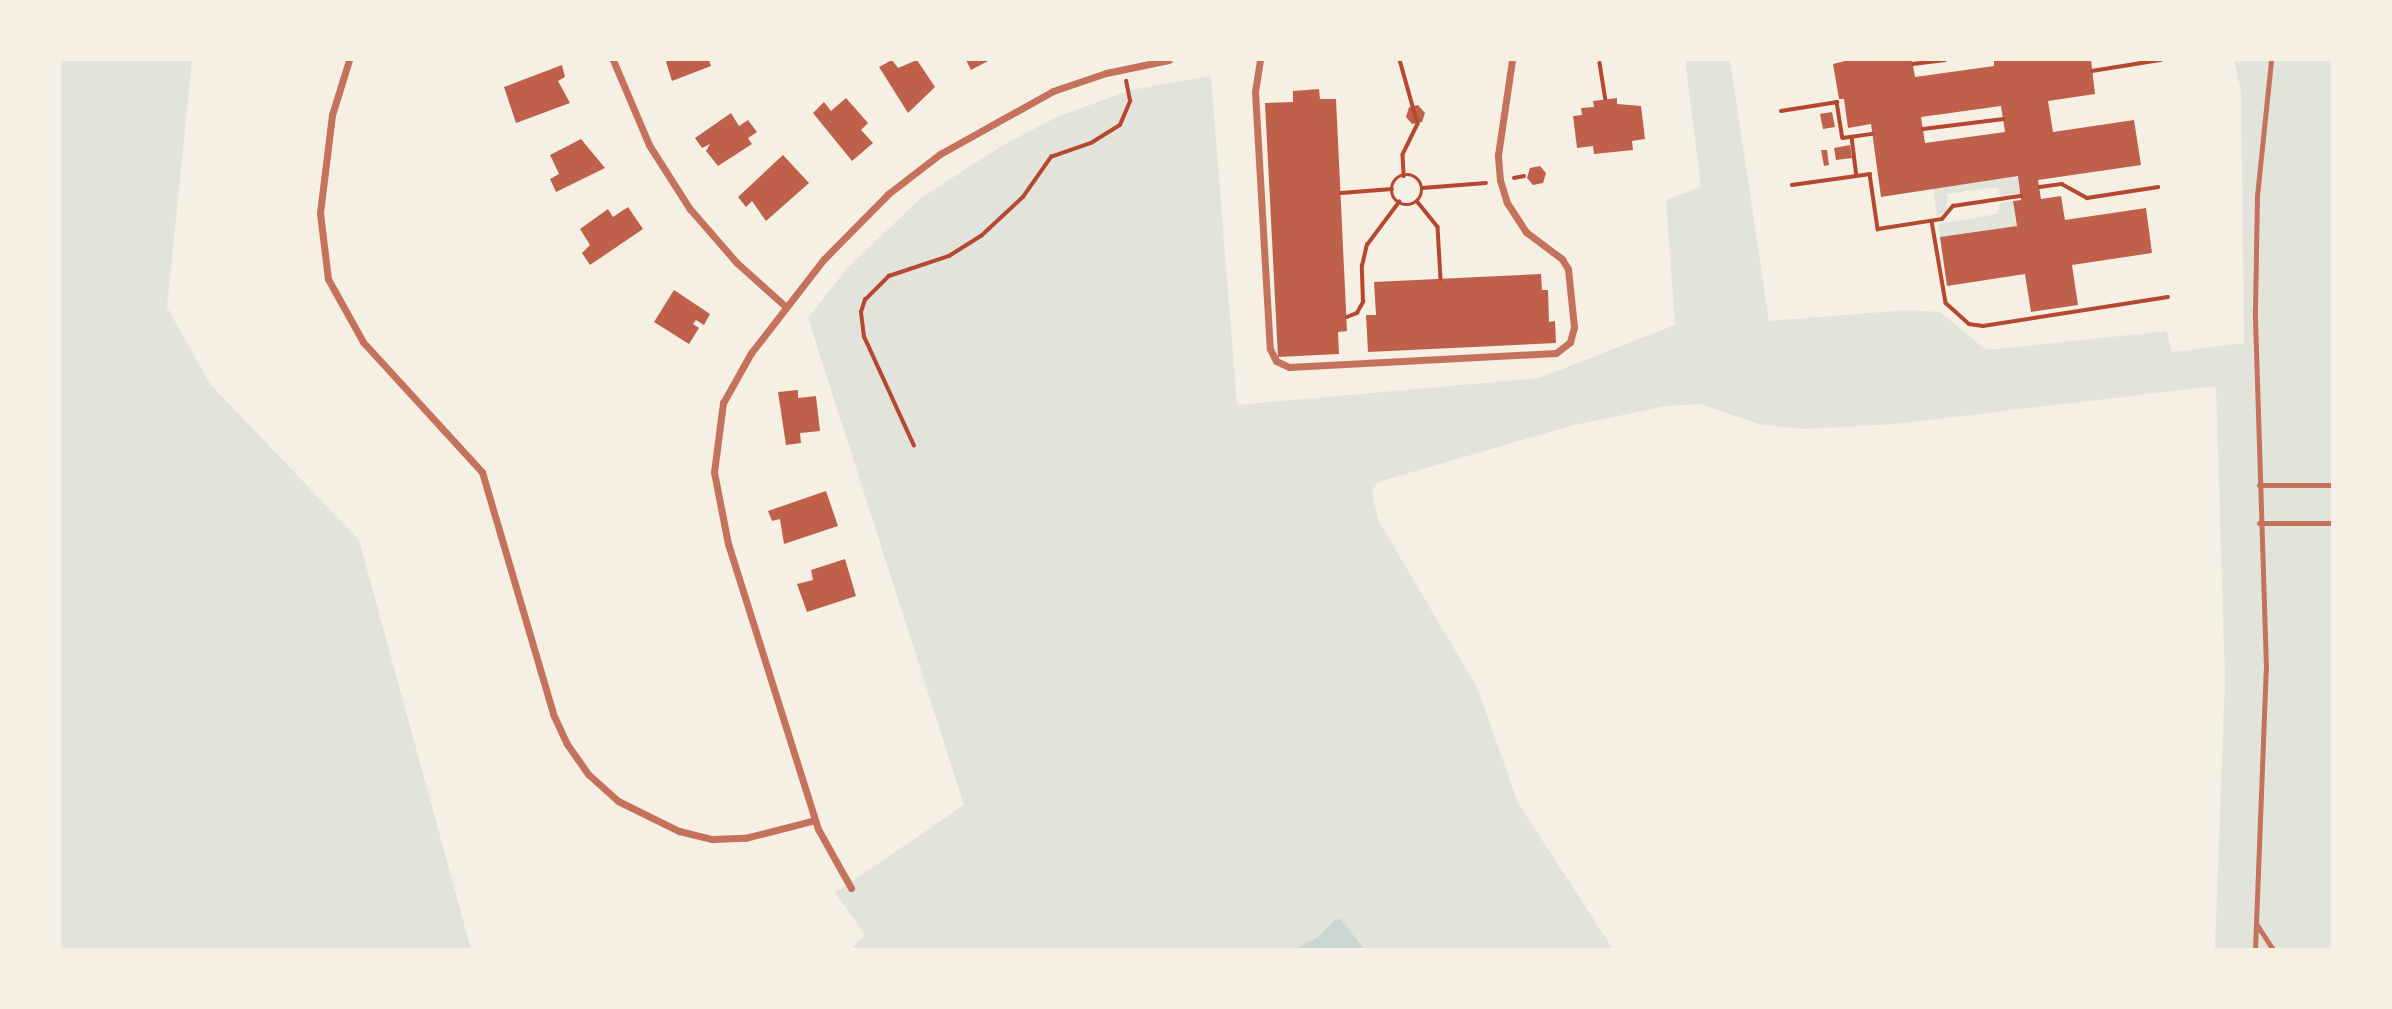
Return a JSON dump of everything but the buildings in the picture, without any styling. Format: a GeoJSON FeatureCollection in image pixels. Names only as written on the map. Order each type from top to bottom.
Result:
{"type":"FeatureCollection","features":[{"type":"Feature","properties":{"kind":"street"},"geometry":{"type":"LineString","coordinates":[[349,60],[332,115],[320,213],[328,279],[363,342],[482,472],[553,714],[567,744],[588,774],[618,801],[679,831],[712,839],[745,838],[816,820]]}},
{"type":"Feature","properties":{"kind":"street"},"geometry":{"type":"LineString","coordinates":[[614,60],[649,145],[690,209],[737,263],[785,306]]}},
{"type":"Feature","properties":{"kind":"street"},"geometry":{"type":"LineString","coordinates":[[851,888],[816,820],[728,544],[714,472],[723,403],[785,306],[864,217],[940,154],[1026,103],[1123,69],[1169,60]]}},
{"type":"Feature","properties":{"kind":"street"},"geometry":{"type":"LineString","coordinates":[[1260,60],[1255,106],[1270,349],[1276,361],[1289,367],[1556,353],[1573,336],[1571,281],[1562,259],[1527,232],[1503,193],[1498,155],[1512,60]]}},
{"type":"Feature","properties":{"kind":"lane"},"geometry":{"type":"LineString","coordinates":[[2255,950],[2266,668],[2259,523],[2258,196],[2271,60]]}},
{"type":"Feature","properties":{"kind":"lane"},"geometry":{"type":"LineString","coordinates":[[2259,485],[2333,485]]}},
{"type":"Feature","properties":{"kind":"lane"},"geometry":{"type":"LineString","coordinates":[[2259,523],[2333,523]]}},
{"type":"Feature","properties":{"kind":"lane"},"geometry":{"type":"LineString","coordinates":[[2257,925],[2273,950]]}},
{"type":"Feature","properties":{"kind":"path"},"geometry":{"type":"LineString","coordinates":[[1340,193],[1392,189],[1404,176],[1403,155],[1418,124],[1399,60]]}},
{"type":"Feature","properties":{"kind":"path"},"geometry":{"type":"LineString","coordinates":[[1913,64],[1945,60]]}},
{"type":"Feature","properties":{"kind":"path"},"geometry":{"type":"LineString","coordinates":[[2092,71],[2161,60]]}},
{"type":"Feature","properties":{"kind":"path"},"geometry":{"type":"LineString","coordinates":[[1600,63],[1606,99]]}},
{"type":"Feature","properties":{"kind":"path"},"geometry":{"type":"LineString","coordinates":[[914,446],[864,337],[861,312],[865,300],[889,276],[966,247],[1012,210],[1051,157],[1091,143],[1124,122],[1130,95],[1123,69]]}},
{"type":"Feature","properties":{"kind":"path"},"geometry":{"type":"LineString","coordinates":[[1781,111],[1837,102],[1843,138],[1872,134]]}},
{"type":"Feature","properties":{"kind":"path"},"geometry":{"type":"LineString","coordinates":[[1923,129],[2003,119]]}},
{"type":"Feature","properties":{"kind":"path"},"geometry":{"type":"LineString","coordinates":[[1852,137],[1857,176]]}},
{"type":"Feature","properties":{"kind":"path"},"geometry":{"type":"LineString","coordinates":[[1791,185],[1871,174],[1878,229],[1947,217],[1953,206],[2021,197]]}},
{"type":"Feature","properties":{"kind":"path"},"geometry":{"type":"LineString","coordinates":[[1404,176],[1414,176],[1422,188]]}},
{"type":"Feature","properties":{"kind":"path"},"geometry":{"type":"LineString","coordinates":[[2039,187],[2062,184],[2087,198],[2158,187]]}},
{"type":"Feature","properties":{"kind":"path"},"geometry":{"type":"LineString","coordinates":[[1422,188],[1471,186]]}},
{"type":"Feature","properties":{"kind":"path"},"geometry":{"type":"LineString","coordinates":[[1417,201],[1422,188]]}},
{"type":"Feature","properties":{"kind":"path"},"geometry":{"type":"LineString","coordinates":[[1392,189],[1399,202]]}},
{"type":"Feature","properties":{"kind":"path"},"geometry":{"type":"LineString","coordinates":[[1399,202],[1417,201]]}},
{"type":"Feature","properties":{"kind":"path"},"geometry":{"type":"LineString","coordinates":[[1417,201],[1438,228],[1441,279]]}},
{"type":"Feature","properties":{"kind":"path"},"geometry":{"type":"LineString","coordinates":[[1347,317],[1357,313],[1363,302],[1362,266],[1367,245],[1399,202]]}},
{"type":"Feature","properties":{"kind":"path"},"geometry":{"type":"LineString","coordinates":[[1933,221],[1946,303],[1969,324],[1983,326],[2168,297]]}},
{"type":"Feature","properties":{"kind":"shaded area"},"geometry":{"type":"Polygon","coordinates":[[[60,60],[192,60],[167,307],[210,384],[359,540],[471,949],[60,949],[60,60]]]}},
{"type":"Feature","properties":{"kind":"shaded area"},"geometry":{"type":"Polygon","coordinates":[[[1685,60],[1730,60],[1769,321],[1907,310],[1940,312],[1986,350],[2167,331],[2171,352],[2244,343],[2241,91],[2234,60],[2332,60],[2332,949],[2215,949],[2225,681],[2216,386],[1895,424],[1804,429],[1762,425],[1700,404],[1667,406],[1574,425],[1378,482],[1372,491],[1378,520],[1477,687],[1518,803],[1613,949],[851,949],[865,935],[835,893],[964,805],[808,318],[848,267],[921,198],[1003,145],[1059,116],[1131,90],[1211,76],[1237,405],[1539,378],[1675,325],[1666,200],[1701,187],[1685,60]]]}},
{"type":"Feature","properties":{"kind":"shaded area"},"geometry":{"type":"Polygon","coordinates":[[[2018,176],[2020,193],[2000,196],[1998,187],[1947,194],[1947,210],[1937,217],[1933,189],[2018,176]]]}},
{"type":"Feature","properties":{"kind":"shaded area"},"geometry":{"type":"Polygon","coordinates":[[[2013,201],[2017,226],[1940,237],[1938,224],[1997,214],[2000,203],[2013,201]]]}},
{"type":"Feature","properties":{"kind":"shaded area"},"geometry":{"type":"Polygon","coordinates":[[[1341,919],[1364,949],[1294,949],[1317,938],[1335,920],[1341,919]]]}}]}
